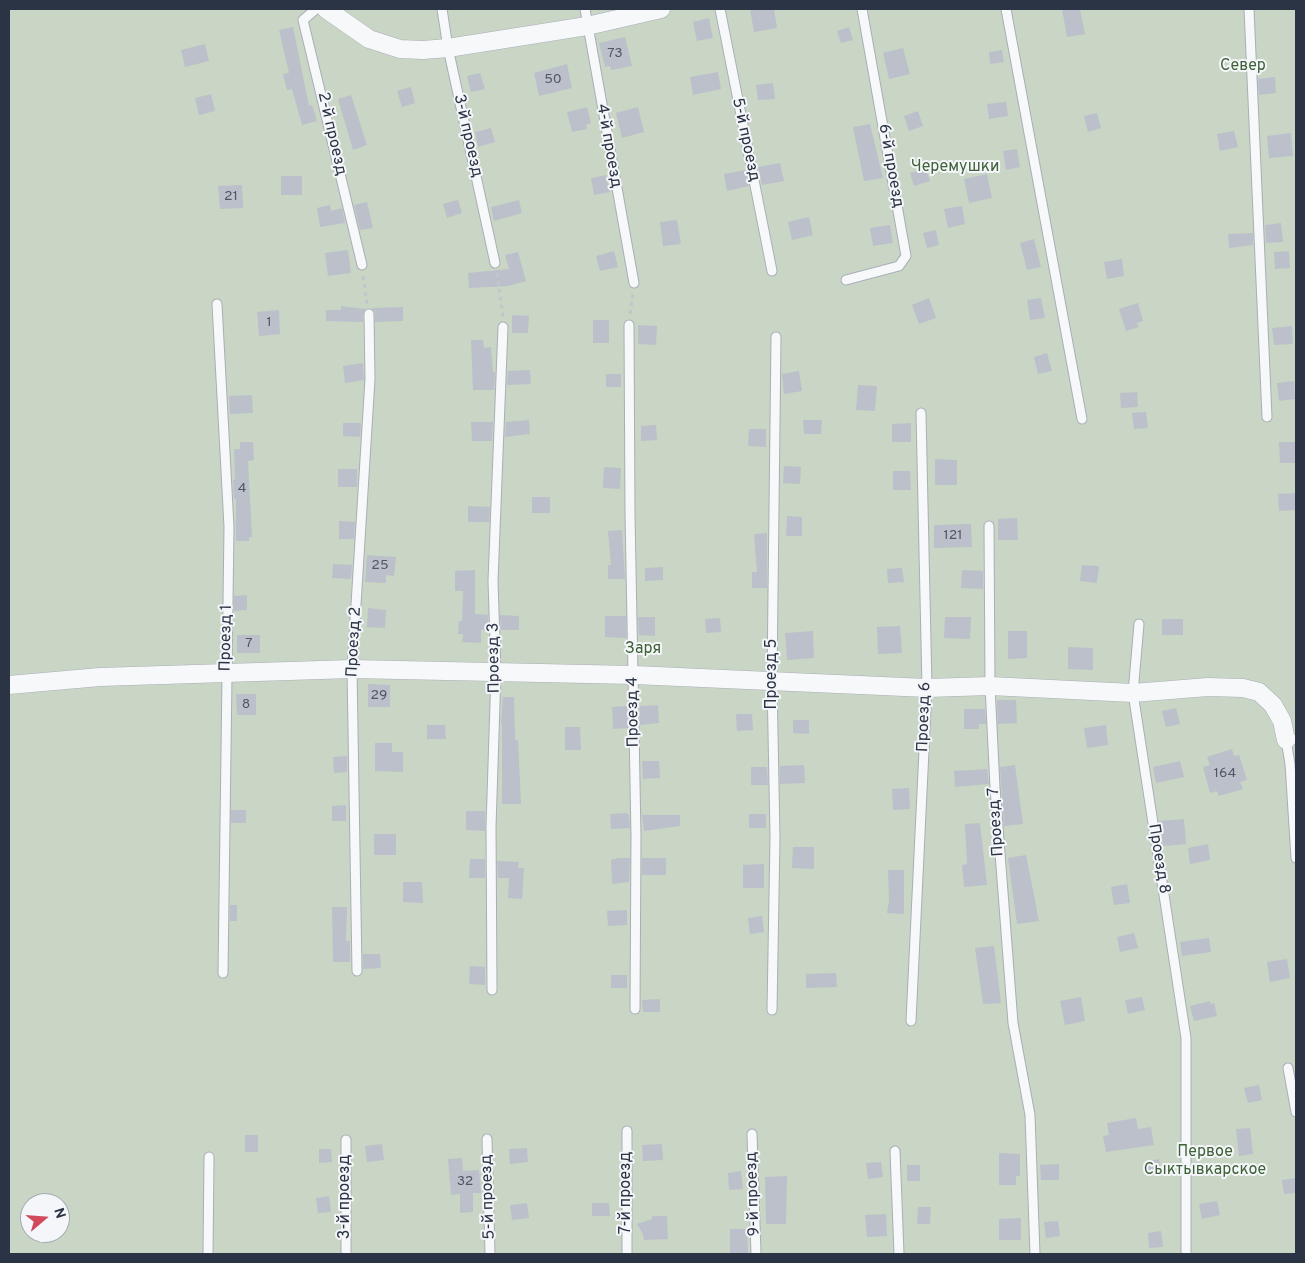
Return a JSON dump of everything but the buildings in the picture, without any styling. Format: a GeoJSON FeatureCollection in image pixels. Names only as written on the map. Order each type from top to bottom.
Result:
{"type":"FeatureCollection","features":[{"type":"Feature","properties":{"kind":"street"},"geometry":{"type":"LineString","coordinates":[[326,9],[369,39],[400,49],[448,48],[586,17],[661,9]]}},
{"type":"Feature","properties":{"kind":"street"},"geometry":{"type":"LineString","coordinates":[[9,685],[100,677],[352,669],[634,675],[702,680],[772,680],[927,688],[990,686],[1133,692],[1208,687],[1243,688],[1259,692],[1273,705],[1291,739]]}},
{"type":"Feature","properties":{"kind":"lane","name":"2-й проезд"},"geometry":{"type":"LineString","coordinates":[[316,9],[303,20],[362,265]]}},
{"type":"Feature","properties":{"kind":"lane","name":"3-й проезд"},"geometry":{"type":"LineString","coordinates":[[442,9],[448,48],[495,263]]}},
{"type":"Feature","properties":{"kind":"lane","name":"5-й проезд"},"geometry":{"type":"LineString","coordinates":[[720,9],[772,271]]}},
{"type":"Feature","properties":{"kind":"lane","name":"6-й проезд"},"geometry":{"type":"LineString","coordinates":[[846,280],[899,266],[906,256],[862,9]]}},
{"type":"Feature","properties":{"kind":"lane"},"geometry":{"type":"LineString","coordinates":[[1006,9],[1082,419]]}},
{"type":"Feature","properties":{"kind":"lane"},"geometry":{"type":"LineString","coordinates":[[1250,9],[1267,417]]}},
{"type":"Feature","properties":{"kind":"lane","name":"4-й проезд"},"geometry":{"type":"LineString","coordinates":[[586,17],[634,283]]}},
{"type":"Feature","properties":{"kind":"lane","name":"Проезд 1"},"geometry":{"type":"LineString","coordinates":[[217,304],[228,527],[223,973]]}},
{"type":"Feature","properties":{"kind":"lane","name":"Проезд 2"},"geometry":{"type":"LineString","coordinates":[[357,971],[352,669],[370,378],[369,314]]}},
{"type":"Feature","properties":{"kind":"lane","name":"Проезд 4"},"geometry":{"type":"LineString","coordinates":[[629,325],[630,514],[634,675],[635,1009]]}},
{"type":"Feature","properties":{"kind":"lane","name":"Проезд 3"},"geometry":{"type":"LineString","coordinates":[[492,990],[491,828],[496,672],[493,581],[503,327]]}},
{"type":"Feature","properties":{"kind":"lane","name":"Проезд 5"},"geometry":{"type":"LineString","coordinates":[[772,1010],[775,837],[772,680],[776,337]]}},
{"type":"Feature","properties":{"kind":"lane","name":"Проезд 6"},"geometry":{"type":"LineString","coordinates":[[911,1021],[927,688],[921,413]]}},
{"type":"Feature","properties":{"kind":"lane","name":"Проезд 7"},"geometry":{"type":"LineString","coordinates":[[989,526],[990,686],[994,788],[1013,1023],[1030,1115],[1035,1254]]}},
{"type":"Feature","properties":{"kind":"lane","name":"Проезд 8"},"geometry":{"type":"LineString","coordinates":[[1139,624],[1133,692],[1186,1038],[1186,1254]]}},
{"type":"Feature","properties":{"kind":"lane"},"geometry":{"type":"LineString","coordinates":[[1291,739],[1290,764],[1296,858]]}},
{"type":"Feature","properties":{"kind":"lane"},"geometry":{"type":"LineString","coordinates":[[1288,1068],[1296,1112]]}},
{"type":"Feature","properties":{"kind":"lane","name":"7-й проезд"},"geometry":{"type":"LineString","coordinates":[[627,1131],[627,1254]]}},
{"type":"Feature","properties":{"kind":"lane","name":"9-й проезд"},"geometry":{"type":"LineString","coordinates":[[752,1134],[756,1254]]}},
{"type":"Feature","properties":{"kind":"lane","name":"5-й проезд"},"geometry":{"type":"LineString","coordinates":[[487,1139],[490,1254]]}},
{"type":"Feature","properties":{"kind":"lane","name":"3-й проезд"},"geometry":{"type":"LineString","coordinates":[[346,1140],[346,1254]]}},
{"type":"Feature","properties":{"kind":"lane"},"geometry":{"type":"LineString","coordinates":[[895,1150],[899,1254]]}},
{"type":"Feature","properties":{"kind":"lane"},"geometry":{"type":"LineString","coordinates":[[208,1254],[209,1157]]}},
{"type":"Feature","properties":{"kind":"path"},"geometry":{"type":"LineString","coordinates":[[495,263],[502,296],[503,327]]}},
{"type":"Feature","properties":{"kind":"path"},"geometry":{"type":"LineString","coordinates":[[362,265],[369,314]]}},
{"type":"Feature","properties":{"kind":"path"},"geometry":{"type":"LineString","coordinates":[[629,325],[634,283]]}},
{"type":"Feature","properties":{"kind":"green space"},"geometry":{"type":"Polygon","coordinates":[[[9,9],[1296,9],[1296,1254],[9,1254],[9,9]]]}},
{"type":"Feature","properties":{"kind":"park label","name":"Север"},"geometry":{"type":"Point","coordinates":[1243,67]}},
{"type":"Feature","properties":{"kind":"park label","name":"Черемушки"},"geometry":{"type":"Point","coordinates":[955,168]}},
{"type":"Feature","properties":{"kind":"park label","name":"Заря"},"geometry":{"type":"Point","coordinates":[643,650]}},
{"type":"Feature","properties":{"kind":"park label","name":"Первое Сыктывкарское"},"geometry":{"type":"Point","coordinates":[1205,1162]}}]}
